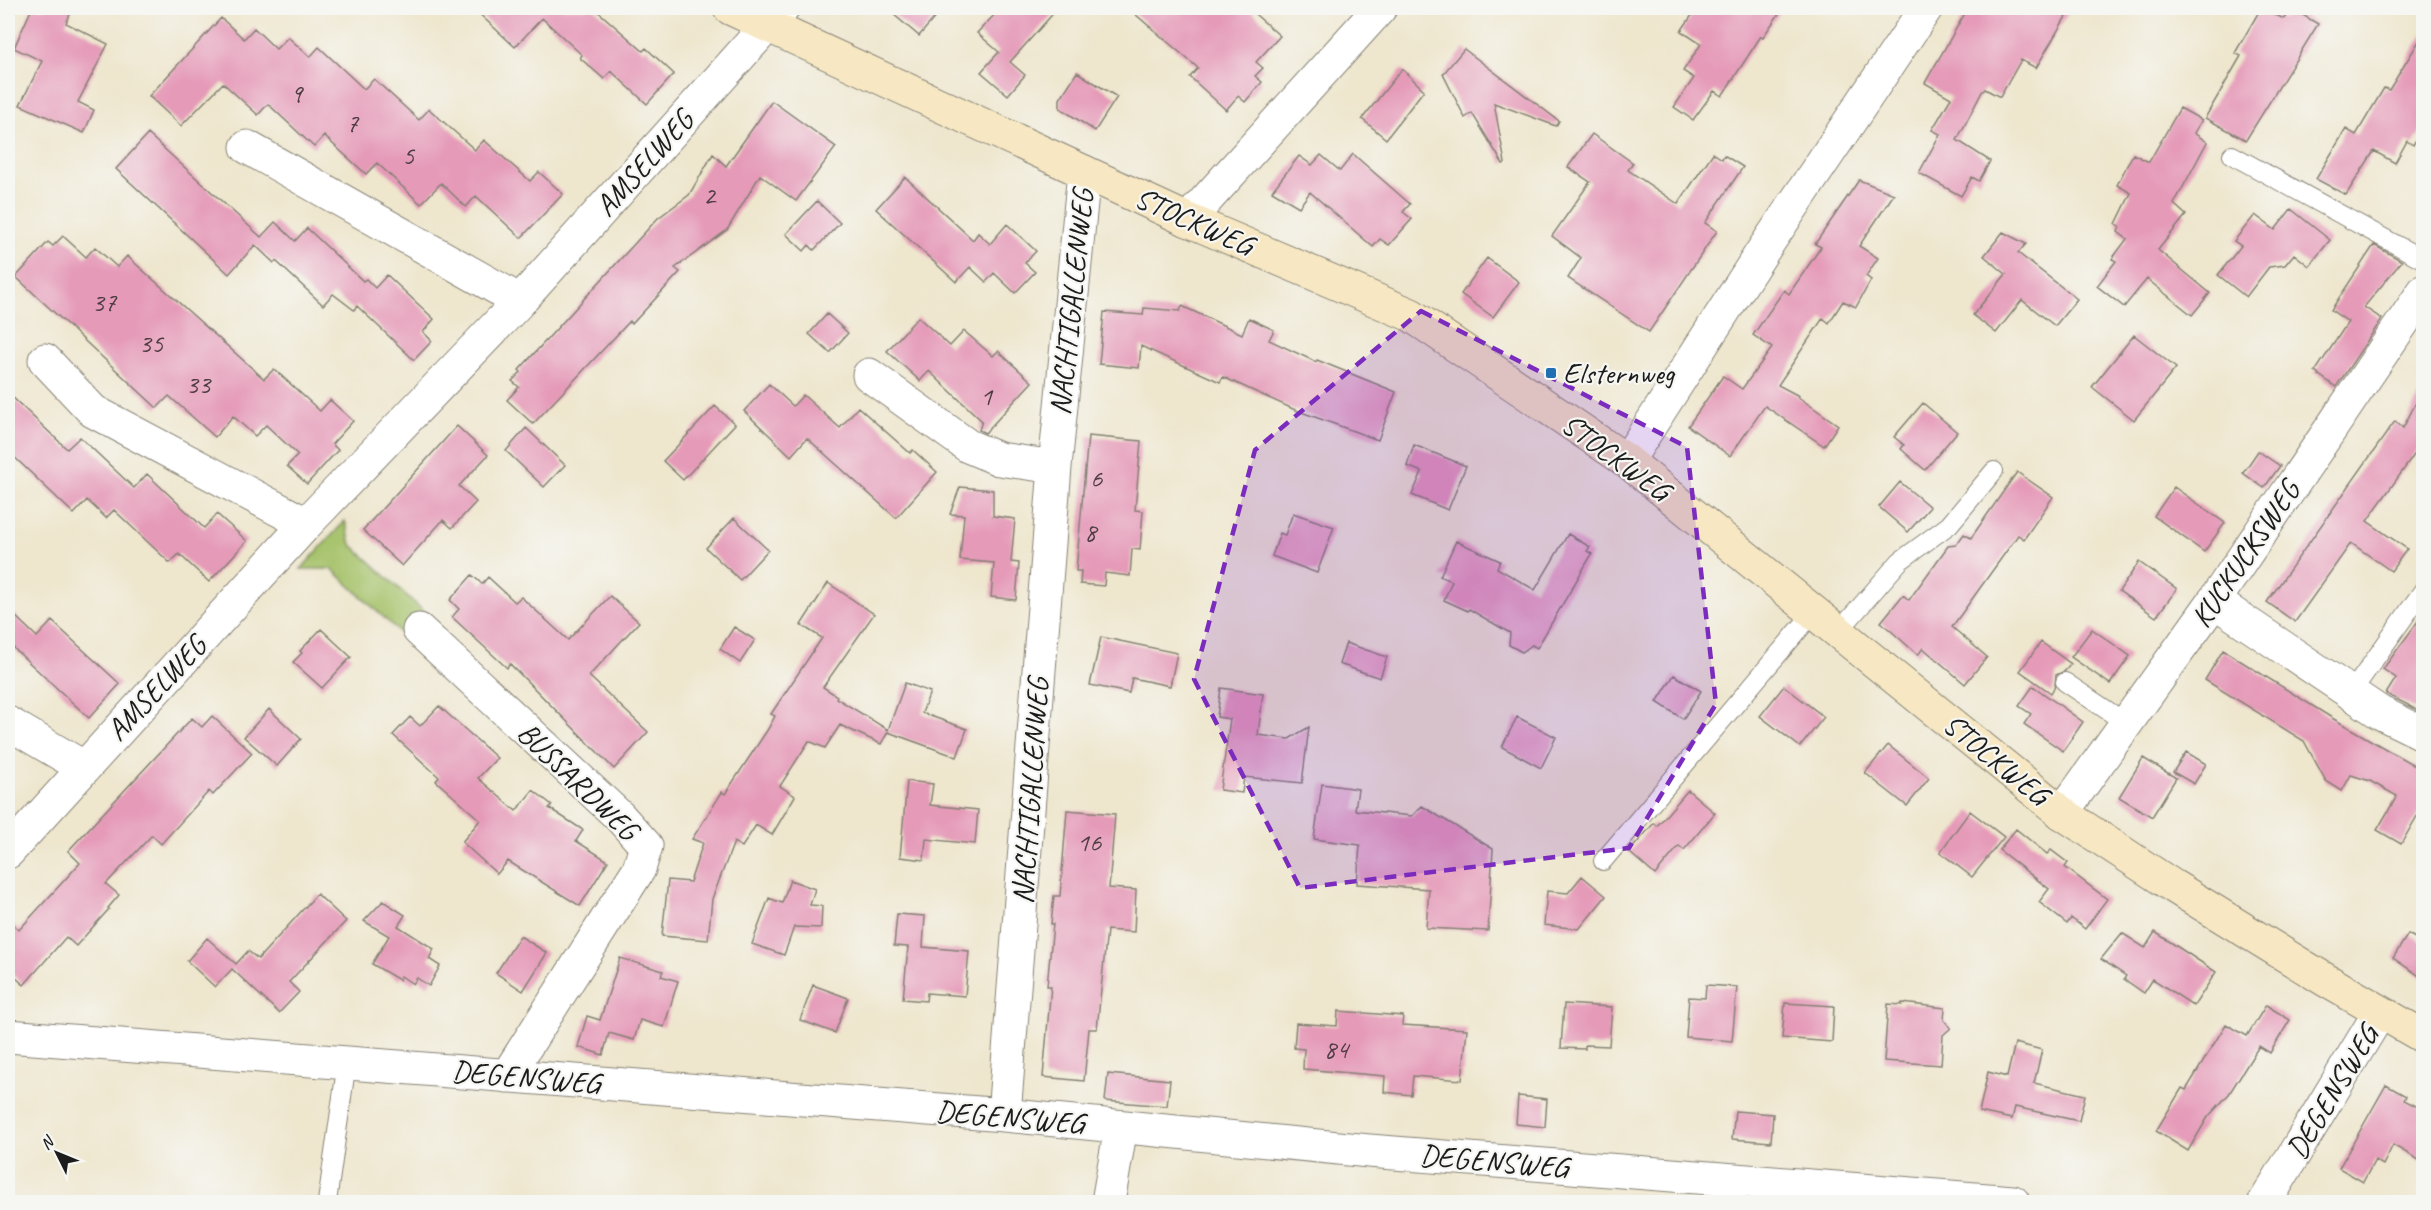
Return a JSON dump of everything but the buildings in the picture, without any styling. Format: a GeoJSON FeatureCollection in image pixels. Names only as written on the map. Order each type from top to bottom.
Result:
{"type":"FeatureCollection","features":[{"type":"Feature","properties":{"kind":"street","name":"STOCKWEG"},"geometry":{"type":"LineString","coordinates":[[730,8],[775,16],[1084,172],[1188,220],[1411,315],[1627,461],[2062,813],[2182,892],[2424,1037]]}},
{"type":"Feature","properties":{"kind":"street"},"geometry":{"type":"LineString","coordinates":[[1188,220],[1380,8]]}},
{"type":"Feature","properties":{"kind":"street"},"geometry":{"type":"LineString","coordinates":[[1627,461],[1762,252],[1926,8]]}},
{"type":"Feature","properties":{"kind":"street","name":"AMSELWEG"},"geometry":{"type":"LineString","coordinates":[[8,852],[306,524],[520,301],[775,16]]}},
{"type":"Feature","properties":{"kind":"street"},"geometry":{"type":"LineString","coordinates":[[247,147],[520,301]]}},
{"type":"Feature","properties":{"kind":"street","name":"NACHTIGALLENWEG"},"geometry":{"type":"LineString","coordinates":[[1004,1115],[1055,467],[1084,172]]}},
{"type":"Feature","properties":{"kind":"street","name":"KUCKUCKSWEG"},"geometry":{"type":"LineString","coordinates":[[2062,813],[2214,601],[2424,291]]}},
{"type":"Feature","properties":{"kind":"street"},"geometry":{"type":"LineString","coordinates":[[45,360],[93,411],[306,524]]}},
{"type":"Feature","properties":{"kind":"street"},"geometry":{"type":"LineString","coordinates":[[868,375],[968,446],[999,459],[1055,467]]}},
{"type":"Feature","properties":{"kind":"street"},"geometry":{"type":"LineString","coordinates":[[2214,601],[2379,712],[2424,734]]}},
{"type":"Feature","properties":{"kind":"street","name":"BUSSARDWEG"},"geometry":{"type":"LineString","coordinates":[[419,630],[619,816],[646,846],[639,869],[507,1076]]}},
{"type":"Feature","properties":{"kind":"street"},"geometry":{"type":"LineString","coordinates":[[8,723],[83,767]]}},
{"type":"Feature","properties":{"kind":"street","name":"DEGENSWEG"},"geometry":{"type":"LineString","coordinates":[[2265,1203],[2380,1012]]}},
{"type":"Feature","properties":{"kind":"street","name":"DEGENSWEG"},"geometry":{"type":"LineString","coordinates":[[8,1036],[1004,1115],[1391,1152],[2013,1203]]}},
{"type":"Feature","properties":{"kind":"street"},"geometry":{"type":"LineString","coordinates":[[1108,1203],[1121,1127]]}},
{"type":"Feature","properties":{"kind":"lane"},"geometry":{"type":"LineString","coordinates":[[2232,156],[2424,260]]}},
{"type":"Feature","properties":{"kind":"lane"},"geometry":{"type":"LineString","coordinates":[[1603,861],[1826,622],[1900,561],[1949,525],[1994,471]]}},
{"type":"Feature","properties":{"kind":"lane"},"geometry":{"type":"LineString","coordinates":[[2351,693],[2424,589]]}},
{"type":"Feature","properties":{"kind":"lane"},"geometry":{"type":"LineString","coordinates":[[2065,681],[2126,723]]}},
{"type":"Feature","properties":{"kind":"lane"},"geometry":{"type":"LineString","coordinates":[[327,1203],[347,1062]]}},
{"type":"Feature","properties":{"kind":"highlighted area"},"geometry":{"type":"Polygon","coordinates":[[[1421,311],[1687,447],[1716,704],[1629,848],[1300,888],[1194,679],[1255,450],[1421,311]]]}},
{"type":"Feature","properties":{"kind":"green space"},"geometry":{"type":"Polygon","coordinates":[[[345,521],[351,544],[433,620],[411,643],[332,569],[301,569],[345,521]]]}},
{"type":"Feature","properties":{"kind":"place","name":"Elsternweg"},"geometry":{"type":"Point","coordinates":[1551,373]}}]}
